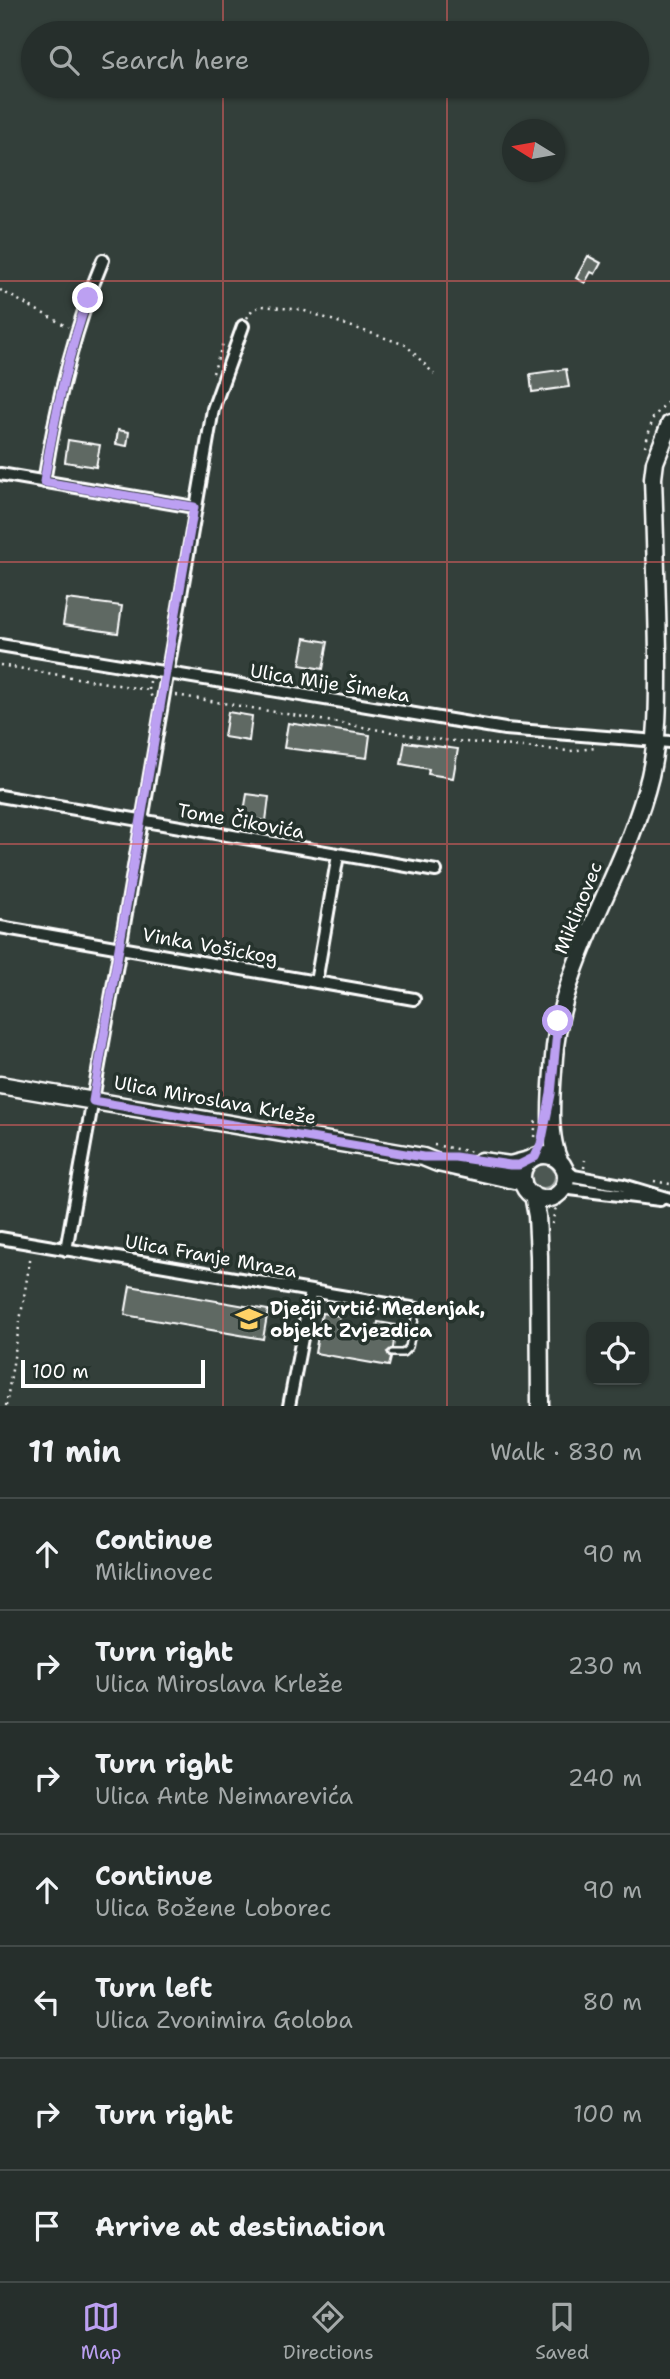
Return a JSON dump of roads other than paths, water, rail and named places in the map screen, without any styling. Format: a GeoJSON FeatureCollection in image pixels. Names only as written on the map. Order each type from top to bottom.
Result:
{"type":"FeatureCollection","features":[{"type":"Feature","properties":{"kind":"main road","name":"Miklinovec"},"geometry":{"type":"LineString","coordinates":[[561,1164],[552,1139],[551,1094],[556,1036],[563,1004],[640,809],[663,741],[658,670],[653,478],[657,454],[670,424]]}},
{"type":"Feature","properties":{"kind":"main road","name":"Ulica Miroslava Krleže"},"geometry":{"type":"LineString","coordinates":[[0,1085],[423,1157],[455,1157],[510,1165],[532,1158]]}},
{"type":"Feature","properties":{"kind":"main road","name":"Miklinovec"},"geometry":{"type":"LineString","coordinates":[[532,1158],[541,1144],[551,1094]]}},
{"type":"Feature","properties":{"kind":"main road"},"geometry":{"type":"LineString","coordinates":[[539,1256],[557,1192],[565,1174],[561,1164],[549,1156],[532,1158],[523,1170],[523,1182],[533,1195],[539,1198],[557,1192]]}},
{"type":"Feature","properties":{"kind":"main road","name":"Ulica Miroslava Krleže"},"geometry":{"type":"LineString","coordinates":[[423,1157],[438,1163],[506,1176],[523,1182]]}},
{"type":"Feature","properties":{"kind":"main road"},"geometry":{"type":"LineString","coordinates":[[533,1195],[539,1256],[540,1406]]}},
{"type":"Feature","properties":{"kind":"street"},"geometry":{"type":"LineString","coordinates":[[44,482],[59,401],[76,332],[103,260]]}},
{"type":"Feature","properties":{"kind":"street"},"geometry":{"type":"LineString","coordinates":[[66,1250],[194,507],[213,410],[243,326]]}},
{"type":"Feature","properties":{"kind":"street"},"geometry":{"type":"LineString","coordinates":[[0,474],[194,507]]}},
{"type":"Feature","properties":{"kind":"street","name":"Ulica Mije Šimeka"},"geometry":{"type":"LineString","coordinates":[[0,645],[505,730],[663,741]]}},
{"type":"Feature","properties":{"kind":"street","name":"Tome Čikovića"},"geometry":{"type":"LineString","coordinates":[[0,796],[436,871]]}},
{"type":"Feature","properties":{"kind":"street"},"geometry":{"type":"LineString","coordinates":[[316,982],[338,855]]}},
{"type":"Feature","properties":{"kind":"street","name":"Vinka Vošickog"},"geometry":{"type":"LineString","coordinates":[[0,927],[414,999]]}},
{"type":"Feature","properties":{"kind":"street"},"geometry":{"type":"LineString","coordinates":[[561,1164],[582,1184]]}},
{"type":"Feature","properties":{"kind":"street"},"geometry":{"type":"LineString","coordinates":[[557,1192],[582,1184],[623,1185],[670,1200]]}},
{"type":"Feature","properties":{"kind":"street","name":"Ulica Franje Mraza"},"geometry":{"type":"LineString","coordinates":[[0,1238],[417,1309]]}},
{"type":"Feature","properties":{"kind":"street"},"geometry":{"type":"LineString","coordinates":[[289,1406],[310,1291]]}},
{"type":"Feature","properties":{"kind":"lane"},"geometry":{"type":"LineString","coordinates":[[392,1353],[403,1353],[410,1347],[417,1309]]}},
{"type":"Feature","properties":{"kind":"place","name":"Dječji vrtić Medenjak, objekt Zvjezdica"},"geometry":{"type":"Point","coordinates":[249,1319]}}]}
